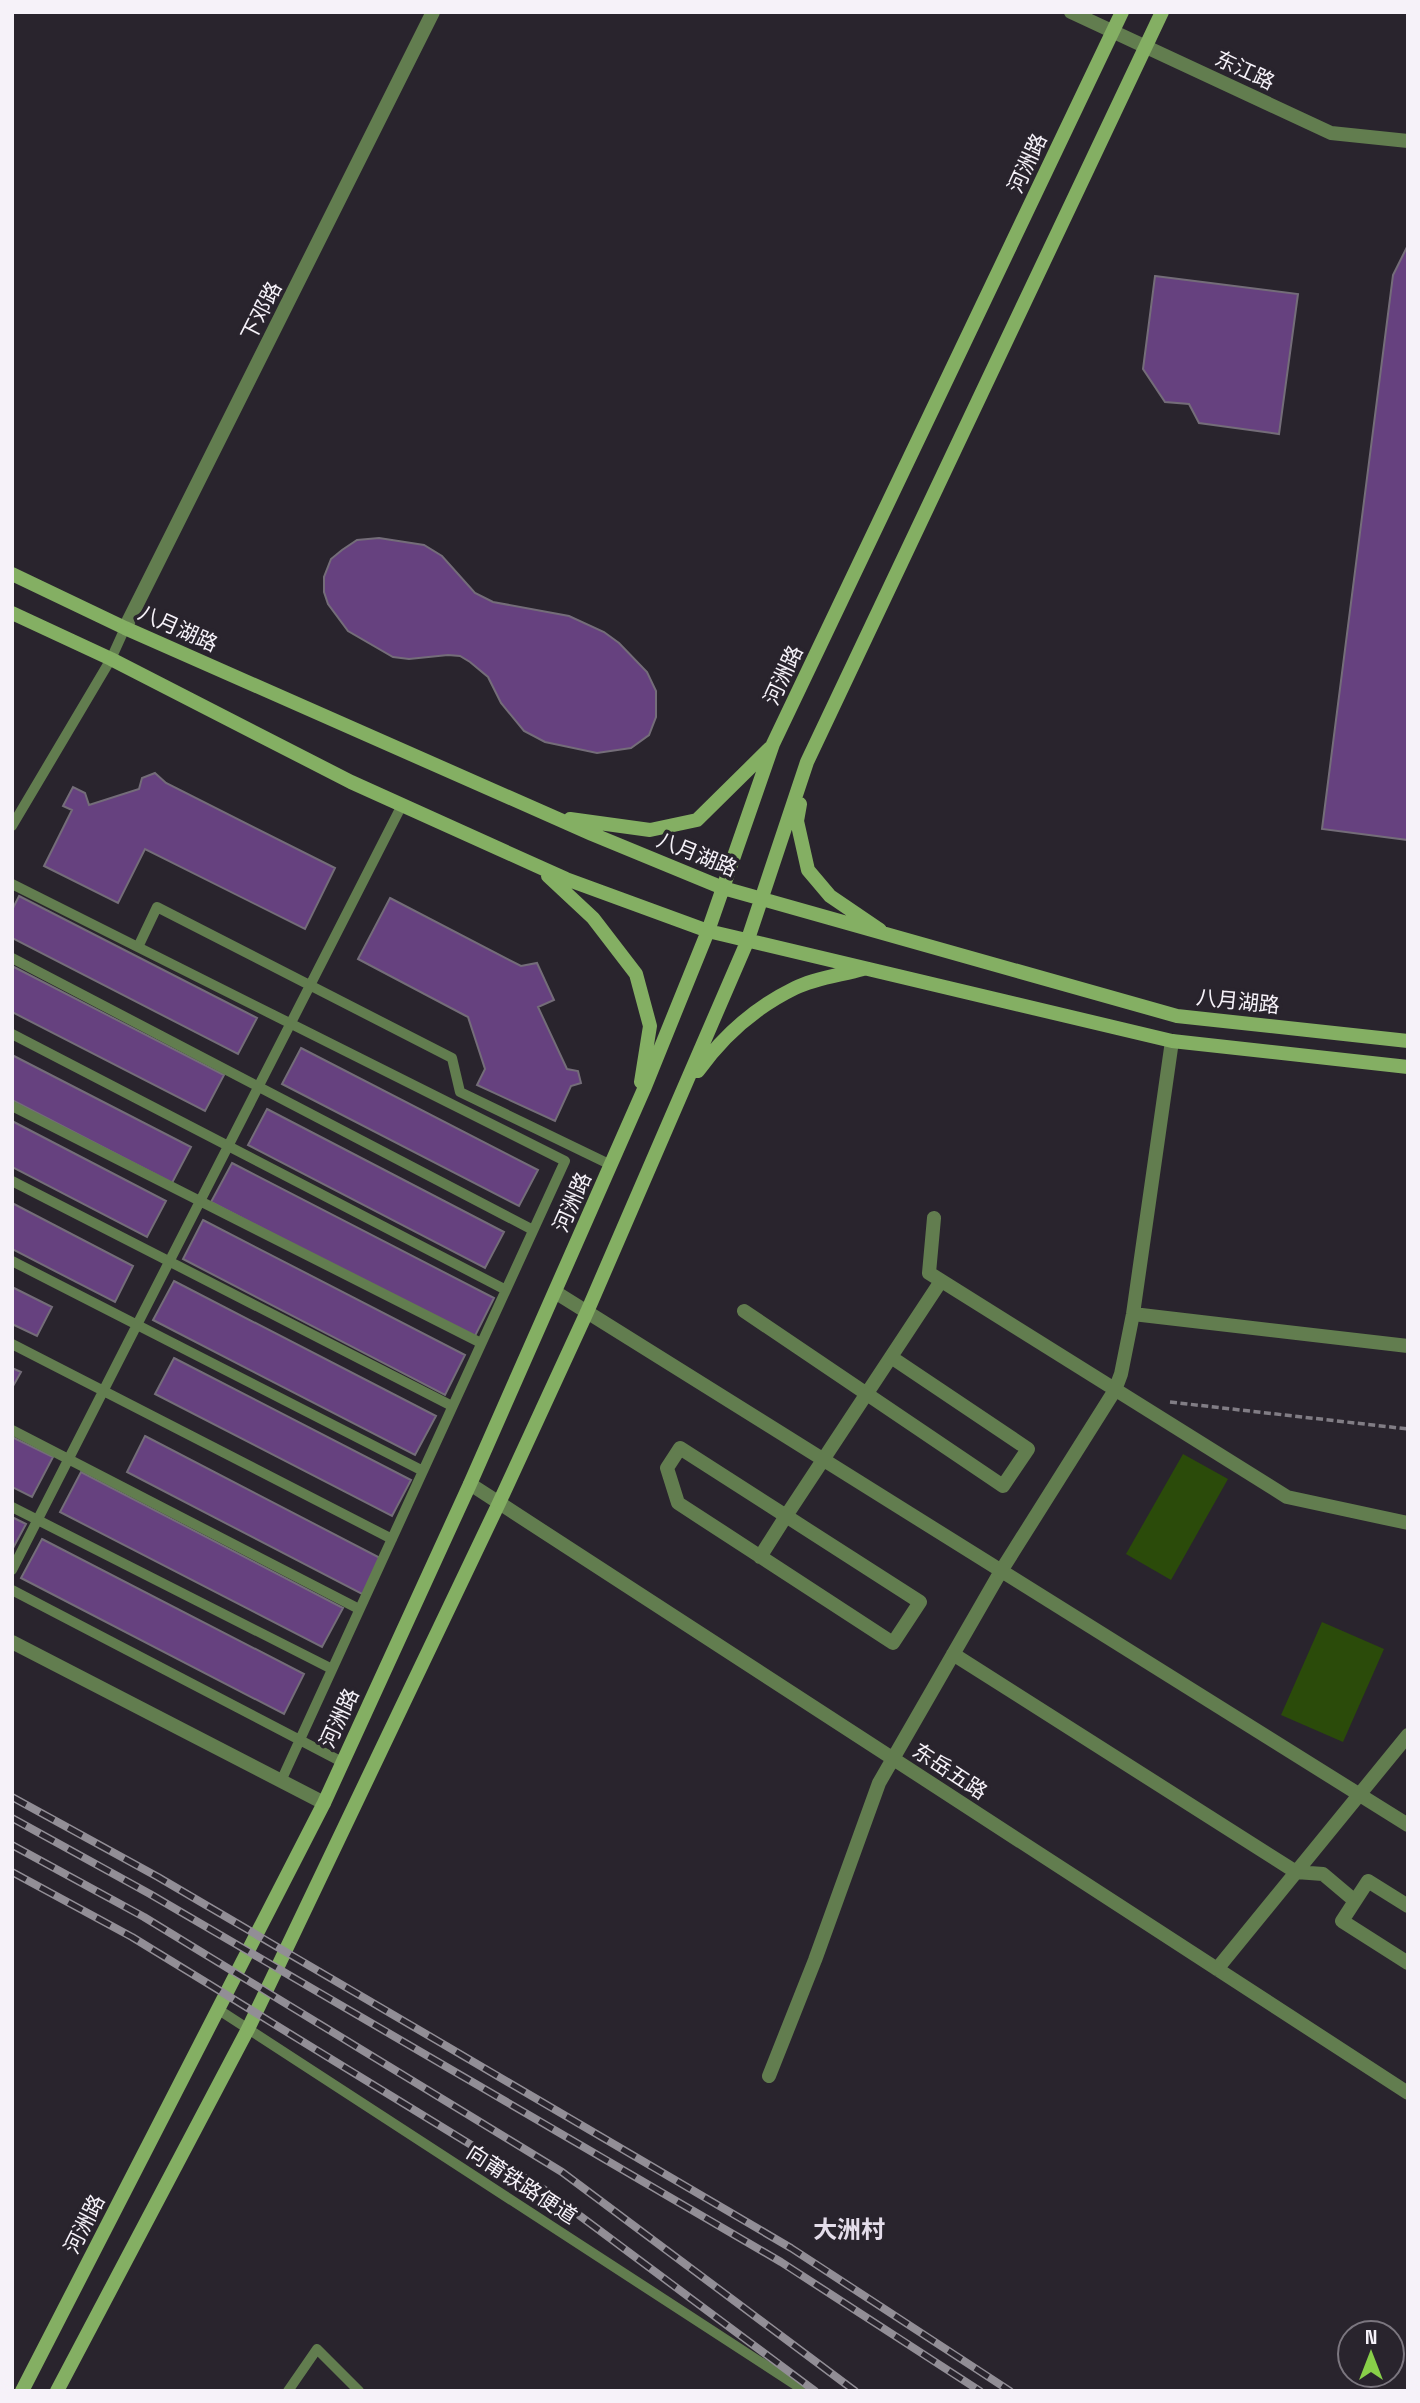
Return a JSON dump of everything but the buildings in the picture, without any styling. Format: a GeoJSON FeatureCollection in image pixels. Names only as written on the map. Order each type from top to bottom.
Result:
{"type":"FeatureCollection","features":[{"type":"Feature","properties":{"kind":"main road","name":"河洲路"},"geometry":{"type":"LineString","coordinates":[[22,2391],[324,1803],[470,1484],[638,1104],[708,931],[773,744],[1122,12]]}},
{"type":"Feature","properties":{"kind":"main road"},"geometry":{"type":"LineString","coordinates":[[57,2391],[248,2029],[499,1503],[587,1312],[747,942],[807,762],[1162,12]]}},
{"type":"Feature","properties":{"kind":"main road","name":"八月湖路"},"geometry":{"type":"LineString","coordinates":[[12,574],[125,628],[551,816],[723,888],[1177,1016],[1408,1041]]}},
{"type":"Feature","properties":{"kind":"main road"},"geometry":{"type":"LineString","coordinates":[[12,612],[111,659],[351,782],[566,879],[708,931],[1172,1041],[1408,1067]]}},
{"type":"Feature","properties":{"kind":"main road"},"geometry":{"type":"LineString","coordinates":[[551,816],[650,830],[697,820],[773,744]]}},
{"type":"Feature","properties":{"kind":"main road"},"geometry":{"type":"LineString","coordinates":[[807,762],[797,821],[808,870],[830,896],[890,936]]}},
{"type":"Feature","properties":{"kind":"main road"},"geometry":{"type":"LineString","coordinates":[[540,867],[593,918],[636,974],[650,1026],[638,1104]]}},
{"type":"Feature","properties":{"kind":"main road"},"geometry":{"type":"LineString","coordinates":[[681,1096],[715,1047],[745,1020],[797,987],[864,969]]}},
{"type":"Feature","properties":{"kind":"street","name":"下邓路"},"geometry":{"type":"LineString","coordinates":[[125,628],[433,12]]}},
{"type":"Feature","properties":{"kind":"street","name":"东江路"},"geometry":{"type":"LineString","coordinates":[[1071,12],[1331,133],[1408,141]]}},
{"type":"Feature","properties":{"kind":"street"},"geometry":{"type":"LineString","coordinates":[[769,2076],[815,1960],[879,1783],[1000,1571],[1115,1390],[1121,1374],[1133,1314],[1172,1041]]}},
{"type":"Feature","properties":{"kind":"street"},"geometry":{"type":"LineString","coordinates":[[934,1217],[929,1273],[941,1281],[1287,1497],[1408,1523]]}},
{"type":"Feature","properties":{"kind":"street"},"geometry":{"type":"LineString","coordinates":[[761,1557],[941,1281]]}},
{"type":"Feature","properties":{"kind":"street"},"geometry":{"type":"LineString","coordinates":[[555,1292],[1408,1825]]}},
{"type":"Feature","properties":{"kind":"street"},"geometry":{"type":"LineString","coordinates":[[744,1311],[1003,1486],[1028,1449],[891,1357]]}},
{"type":"Feature","properties":{"kind":"street"},"geometry":{"type":"LineString","coordinates":[[1133,1314],[1408,1346]]}},
{"type":"Feature","properties":{"kind":"street"},"geometry":{"type":"LineString","coordinates":[[680,1448],[786,1516],[920,1602],[893,1643],[678,1503],[667,1468],[680,1448]]}},
{"type":"Feature","properties":{"kind":"street","name":"东岳五路"},"geometry":{"type":"LineString","coordinates":[[470,1484],[1408,2093]]}},
{"type":"Feature","properties":{"kind":"street"},"geometry":{"type":"LineString","coordinates":[[12,1642],[324,1803]]}},
{"type":"Feature","properties":{"kind":"street"},"geometry":{"type":"LineString","coordinates":[[953,1654],[1296,1872],[1323,1874],[1355,1900]]}},
{"type":"Feature","properties":{"kind":"street"},"geometry":{"type":"LineString","coordinates":[[1217,1969],[1408,1735]]}},
{"type":"Feature","properties":{"kind":"street"},"geometry":{"type":"LineString","coordinates":[[1408,1906],[1368,1881],[1342,1921],[1408,1962]]}},
{"type":"Feature","properties":{"kind":"lane"},"geometry":{"type":"LineString","coordinates":[[12,826],[111,659],[125,628]]}},
{"type":"Feature","properties":{"kind":"lane"},"geometry":{"type":"LineString","coordinates":[[12,1570],[402,805]]}},
{"type":"Feature","properties":{"kind":"lane"},"geometry":{"type":"LineString","coordinates":[[12,884],[565,1161],[281,1781]]}},
{"type":"Feature","properties":{"kind":"lane"},"geometry":{"type":"LineString","coordinates":[[138,947],[157,907],[452,1058],[460,1092],[611,1165]]}},
{"type":"Feature","properties":{"kind":"lane"},"geometry":{"type":"LineString","coordinates":[[12,958],[533,1230]]}},
{"type":"Feature","properties":{"kind":"lane"},"geometry":{"type":"LineString","coordinates":[[12,1034],[506,1290]]}},
{"type":"Feature","properties":{"kind":"lane"},"geometry":{"type":"LineString","coordinates":[[12,1106],[481,1343]]}},
{"type":"Feature","properties":{"kind":"lane"},"geometry":{"type":"LineString","coordinates":[[12,1181],[452,1406]]}},
{"type":"Feature","properties":{"kind":"lane"},"geometry":{"type":"LineString","coordinates":[[12,1261],[423,1471]]}},
{"type":"Feature","properties":{"kind":"lane"},"geometry":{"type":"LineString","coordinates":[[12,1344],[392,1539]]}},
{"type":"Feature","properties":{"kind":"lane"},"geometry":{"type":"LineString","coordinates":[[12,1430],[359,1609]]}},
{"type":"Feature","properties":{"kind":"lane"},"geometry":{"type":"LineString","coordinates":[[12,1507],[332,1669]]}},
{"type":"Feature","properties":{"kind":"lane"},"geometry":{"type":"LineString","coordinates":[[12,1590],[342,1762]]}},
{"type":"Feature","properties":{"kind":"lane","name":"向莆铁路便道"},"geometry":{"type":"LineString","coordinates":[[219,2010],[805,2391]]}},
{"type":"Feature","properties":{"kind":"lane"},"geometry":{"type":"LineString","coordinates":[[288,2391],[317,2349],[359,2391]]}},
{"type":"Feature","properties":{"kind":"path"},"geometry":{"type":"LineString","coordinates":[[1167,1402],[1408,1429]]}},
{"type":"Feature","properties":{"kind":"green space"},"geometry":{"type":"Polygon","coordinates":[[[1183,1454],[1228,1479],[1171,1580],[1126,1554],[1183,1454]]]}},
{"type":"Feature","properties":{"kind":"green space"},"geometry":{"type":"Polygon","coordinates":[[[1322,1622],[1384,1649],[1343,1742],[1281,1715],[1322,1622]]]}},
{"type":"Feature","properties":{"kind":"railway"},"geometry":{"type":"LineString","coordinates":[[12,1797],[158,1877],[791,2248],[1010,2391]]}},
{"type":"Feature","properties":{"kind":"railway"},"geometry":{"type":"LineString","coordinates":[[12,1818],[150,1894],[781,2262],[980,2391]]}},
{"type":"Feature","properties":{"kind":"railway"},"geometry":{"type":"LineString","coordinates":[[12,1845],[144,1917],[562,2172],[855,2391]]}},
{"type":"Feature","properties":{"kind":"railway"},"geometry":{"type":"LineString","coordinates":[[12,1872],[132,1937],[548,2192],[815,2391]]}},
{"type":"Feature","properties":{"kind":"district","name":"大洲村"},"geometry":{"type":"Point","coordinates":[849,2229]}}]}
